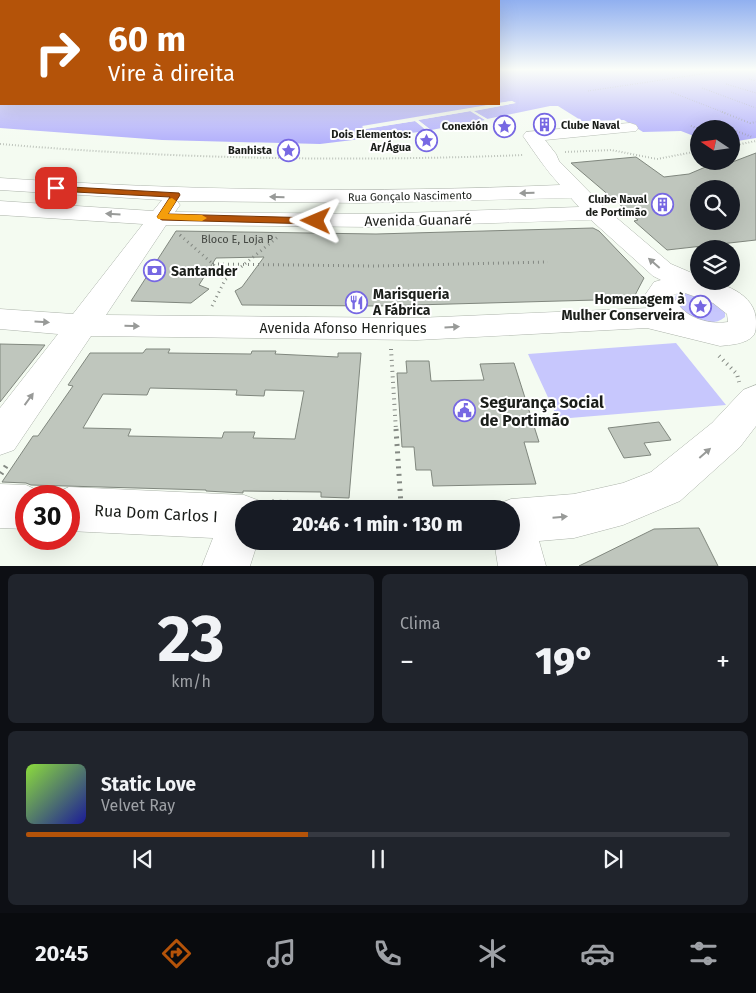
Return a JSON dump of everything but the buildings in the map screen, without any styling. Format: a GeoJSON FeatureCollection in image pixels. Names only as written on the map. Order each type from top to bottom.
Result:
{"type":"FeatureCollection","features":[{"type":"Feature","properties":{"kind":"street"},"geometry":{"type":"LineString","coordinates":[[630,128],[532,136],[547,154],[550,163],[597,213],[662,270],[690,281]]}},
{"type":"Feature","properties":{"kind":"street","name":"Rua Gonçalo Nascimento"},"geometry":{"type":"LineString","coordinates":[[0,184],[176,195],[363,197],[576,191]]}},
{"type":"Feature","properties":{"kind":"street"},"geometry":{"type":"LineString","coordinates":[[0,438],[84,325],[173,223],[176,195]]}},
{"type":"Feature","properties":{"kind":"street","name":"Avenida Guanaré"},"geometry":{"type":"LineString","coordinates":[[0,208],[173,223],[431,220],[597,213]]}},
{"type":"Feature","properties":{"kind":"street"},"geometry":{"type":"LineString","coordinates":[[686,326],[666,311],[661,305],[659,295],[664,288],[674,284],[690,286]]}},
{"type":"Feature","properties":{"kind":"street"},"geometry":{"type":"LineString","coordinates":[[710,290],[736,304],[751,320]]}},
{"type":"Feature","properties":{"kind":"street","name":"Avenida Afonso Henriques"},"geometry":{"type":"LineString","coordinates":[[0,319],[84,325],[417,329],[647,318],[714,334],[731,334],[751,320]]}},
{"type":"Feature","properties":{"kind":"street"},"geometry":{"type":"LineString","coordinates":[[520,516],[574,516],[623,504],[665,487],[726,435],[748,396]]}},
{"type":"Feature","properties":{"kind":"street"},"geometry":{"type":"LineString","coordinates":[[0,506],[15,507]]}},
{"type":"Feature","properties":{"kind":"street","name":"Rua Dom Carlos I"},"geometry":{"type":"LineString","coordinates":[[80,509],[235,512]]}},
{"type":"Feature","properties":{"kind":"street"},"geometry":{"type":"LineString","coordinates":[[226,566],[235,546]]}},
{"type":"Feature","properties":{"kind":"street"},"geometry":{"type":"LineString","coordinates":[[517,550],[522,566]]}},
{"type":"Feature","properties":{"kind":"path"},"geometry":{"type":"LineString","coordinates":[[680,95],[750,123],[756,122]]}},
{"type":"Feature","properties":{"kind":"path"},"geometry":{"type":"LineString","coordinates":[[722,95],[756,108]]}},
{"type":"Feature","properties":{"kind":"path"},"geometry":{"type":"LineString","coordinates":[[740,132],[752,137]]}},
{"type":"Feature","properties":{"kind":"path"},"geometry":{"type":"LineString","coordinates":[[740,144],[756,141]]}},
{"type":"Feature","properties":{"kind":"path"},"geometry":{"type":"LineString","coordinates":[[0,144],[91,151],[258,158],[430,158],[611,150],[656,159],[690,153]]}},
{"type":"Feature","properties":{"kind":"path"},"geometry":{"type":"LineString","coordinates":[[173,223],[176,232],[213,264],[225,280]]}},
{"type":"Feature","properties":{"kind":"path"},"geometry":{"type":"LineString","coordinates":[[220,309],[210,309],[225,280],[285,231]]}},
{"type":"Feature","properties":{"kind":"path"},"geometry":{"type":"LineString","coordinates":[[213,264],[373,266],[548,262]]}},
{"type":"Feature","properties":{"kind":"path"},"geometry":{"type":"LineString","coordinates":[[381,348],[401,348]]}},
{"type":"Feature","properties":{"kind":"path"},"geometry":{"type":"LineString","coordinates":[[391,348],[401,500]]}},
{"type":"Feature","properties":{"kind":"path"},"geometry":{"type":"LineString","coordinates":[[716,352],[736,374],[748,396]]}},
{"type":"Feature","properties":{"kind":"shaded area"},"geometry":{"type":"Polygon","coordinates":[[[500,95],[756,95],[756,138],[740,141],[740,120],[690,120],[690,134],[681,131],[643,132],[624,120],[582,121],[558,106],[487,119],[473,111],[515,103],[512,101],[500,103],[500,95]]]}},
{"type":"Feature","properties":{"kind":"shaded area"},"geometry":{"type":"Polygon","coordinates":[[[0,105],[490,105],[363,127],[365,129],[415,121],[427,131],[320,144],[162,140],[0,128],[0,105]]]}},
{"type":"Feature","properties":{"kind":"shaded area"},"geometry":{"type":"Polygon","coordinates":[[[470,111],[485,120],[431,130],[418,120],[470,111]]]}},
{"type":"Feature","properties":{"kind":"shaded area"},"geometry":{"type":"Polygon","coordinates":[[[681,292],[701,294],[725,311],[725,317],[711,322],[697,320],[674,301],[676,295],[681,292]]]}},
{"type":"Feature","properties":{"kind":"shaded area"},"geometry":{"type":"Polygon","coordinates":[[[676,343],[726,405],[558,419],[528,354],[676,343]]]}},
{"type":"Feature","properties":{"kind":"pier"},"geometry":{"type":"Polygon","coordinates":[[[512,101],[516,103],[474,111],[489,120],[487,121],[471,111],[418,120],[433,132],[415,121],[365,129],[362,126],[488,105],[500,105],[500,103],[512,101]]]}},
{"type":"Feature","properties":{"kind":"slow traffic"},"geometry":{"type":"LineString","coordinates":[[172,201],[162,217],[202,218]]}},
{"type":"Feature","properties":{"kind":"place","name":"Clube Naval"},"geometry":{"type":"Point","coordinates":[545,125]}},
{"type":"Feature","properties":{"kind":"place","name":"Conexión"},"geometry":{"type":"Point","coordinates":[504,126]}},
{"type":"Feature","properties":{"kind":"place","name":"Dois Elementos: Ar/Água"},"geometry":{"type":"Point","coordinates":[427,140]}},
{"type":"Feature","properties":{"kind":"place","name":"Banhista"},"geometry":{"type":"Point","coordinates":[288,150]}},
{"type":"Feature","properties":{"kind":"place","name":"Clube Naval de Portimão"},"geometry":{"type":"Point","coordinates":[663,205]}},
{"type":"Feature","properties":{"kind":"place","name":"Santander"},"geometry":{"type":"Point","coordinates":[155,271]}},
{"type":"Feature","properties":{"kind":"place","name":"Marisqueria A Fábrica"},"geometry":{"type":"Point","coordinates":[357,302]}},
{"type":"Feature","properties":{"kind":"place","name":"Homenagem à Mulher Conserveira"},"geometry":{"type":"Point","coordinates":[701,307]}},
{"type":"Feature","properties":{"kind":"place","name":"Segurança Social de Portimão"},"geometry":{"type":"Point","coordinates":[464,411]}},
{"type":"Feature","properties":{"kind":"route"},"geometry":{"type":"LineString","coordinates":[[56,188],[176,195],[162,217],[316,221]]}}]}
